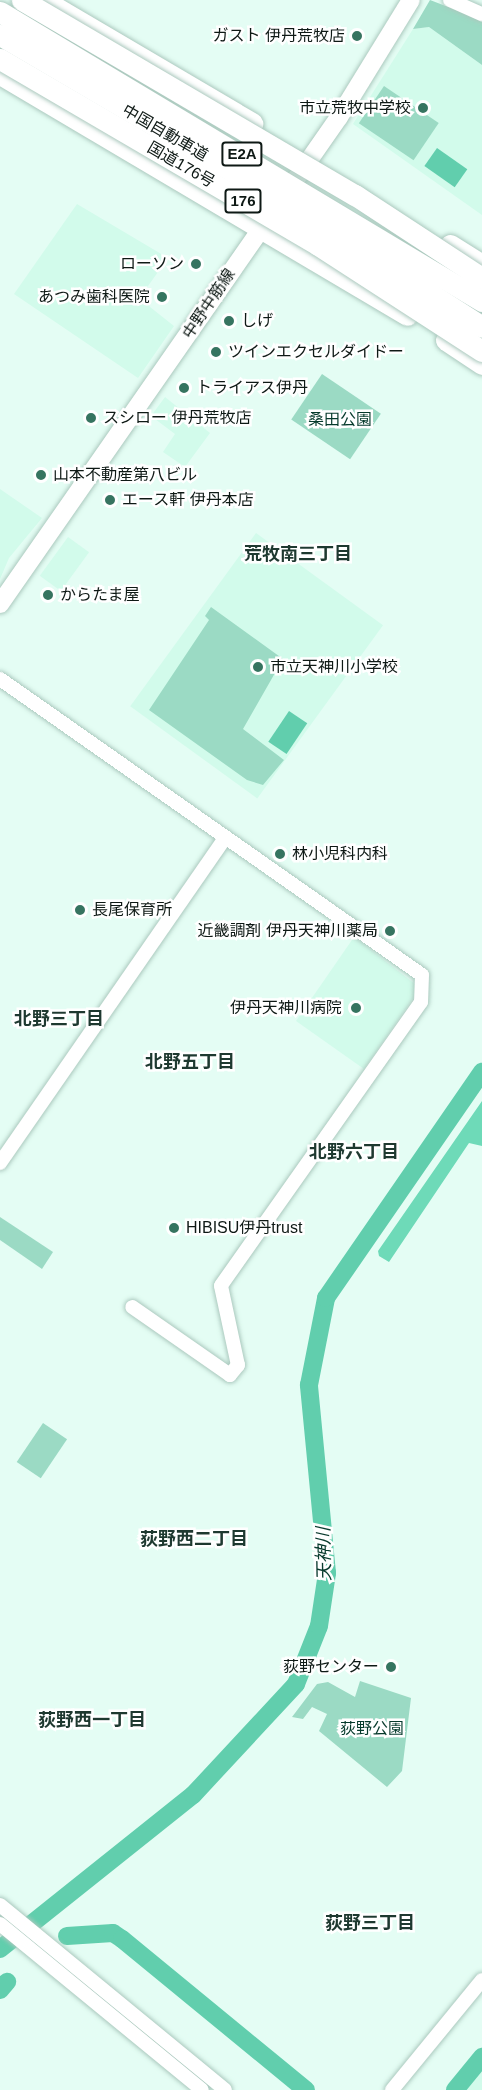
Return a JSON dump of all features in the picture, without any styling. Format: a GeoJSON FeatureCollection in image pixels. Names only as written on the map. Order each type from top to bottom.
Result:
{"type":"FeatureCollection","features":[{"type":"Feature","properties":{"kind":"highway"},"geometry":{"type":"LineString","coordinates":[[22,0],[355,195],[482,278]]}},
{"type":"Feature","properties":{"kind":"highway"},"geometry":{"type":"LineString","coordinates":[[43,0],[311,157],[482,265]]}},
{"type":"Feature","properties":{"kind":"highway","name":"中国自動車道"},"geometry":{"type":"LineString","coordinates":[[0,12],[482,302]]}},
{"type":"Feature","properties":{"kind":"highway","name":"中国自動車道"},"geometry":{"type":"LineString","coordinates":[[0,35],[337,232],[482,327]]}},
{"type":"Feature","properties":{"kind":"highway","name":"国道176号"},"geometry":{"type":"LineString","coordinates":[[0,59],[318,245],[482,351]]}},
{"type":"Feature","properties":{"kind":"highway"},"geometry":{"type":"LineString","coordinates":[[0,74],[261,228],[482,364]]}},
{"type":"Feature","properties":{"kind":"main road","name":"中野中筋線"},"geometry":{"type":"LineString","coordinates":[[0,604],[311,157],[411,0]]}},
{"type":"Feature","properties":{"kind":"street"},"geometry":{"type":"LineString","coordinates":[[450,0],[482,14]]}},
{"type":"Feature","properties":{"kind":"street"},"geometry":{"type":"LineString","coordinates":[[0,679],[422,975],[424,995],[221,1286],[238,1365],[230,1375],[132,1307]]}},
{"type":"Feature","properties":{"kind":"street"},"geometry":{"type":"LineString","coordinates":[[0,1163],[225,838]]}},
{"type":"Feature","properties":{"kind":"street"},"geometry":{"type":"LineString","coordinates":[[0,1905],[198,2081]]}},
{"type":"Feature","properties":{"kind":"street"},"geometry":{"type":"LineString","coordinates":[[0,1923],[198,2081],[225,2090]]}},
{"type":"Feature","properties":{"kind":"street"},"geometry":{"type":"LineString","coordinates":[[392,2090],[482,1980]]}},
{"type":"Feature","properties":{"kind":"shaded area","name":"市立荒牧中学校"},"geometry":{"type":"Polygon","coordinates":[[[429,27],[482,65],[482,215],[353,124],[413,29],[429,27]]]}},
{"type":"Feature","properties":{"kind":"shaded area"},"geometry":{"type":"Polygon","coordinates":[[[437,148],[467,169],[455,187],[424,166],[437,148]]]}},
{"type":"Feature","properties":{"kind":"shaded area"},"geometry":{"type":"Polygon","coordinates":[[[77,204],[168,258],[143,293],[150,307],[174,326],[138,378],[14,294],[77,204]]]}},
{"type":"Feature","properties":{"kind":"shaded area"},"geometry":{"type":"Polygon","coordinates":[[[165,397],[210,433],[185,467],[163,452],[175,434],[151,416],[165,397]]]}},
{"type":"Feature","properties":{"kind":"shaded area"},"geometry":{"type":"Polygon","coordinates":[[[0,489],[42,518],[9,558],[0,579],[0,489]]]}},
{"type":"Feature","properties":{"kind":"shaded area","name":"市立天神川小学校"},"geometry":{"type":"Polygon","coordinates":[[[256,533],[383,625],[257,798],[130,706],[256,533]]]}},
{"type":"Feature","properties":{"kind":"shaded area"},"geometry":{"type":"Polygon","coordinates":[[[68,537],[89,552],[61,591],[40,576],[68,537]]]}},
{"type":"Feature","properties":{"kind":"shaded area"},"geometry":{"type":"Polygon","coordinates":[[[289,711],[307,723],[287,754],[268,742],[289,711]]]}},
{"type":"Feature","properties":{"kind":"shaded area","name":"伊丹天神川病院"},"geometry":{"type":"Polygon","coordinates":[[[354,937],[415,984],[416,994],[364,1069],[296,1021],[354,937]]]}},
{"type":"Feature","properties":{"kind":"shaded area"},"geometry":{"type":"Polygon","coordinates":[[[482,1101],[482,1146],[469,1143],[389,1262],[379,1256],[378,1251],[482,1101]]]}},
{"type":"Feature","properties":{"kind":"shaded area"},"geometry":{"type":"Polygon","coordinates":[[[482,2064],[482,2090],[461,2090],[482,2064]]]}},
{"type":"Feature","properties":{"kind":"green space"},"geometry":{"type":"Polygon","coordinates":[[[430,0],[482,20],[482,65],[429,27],[413,29],[430,0]]]}},
{"type":"Feature","properties":{"kind":"green space"},"geometry":{"type":"Polygon","coordinates":[[[384,86],[439,123],[414,160],[359,123],[384,86]]]}},
{"type":"Feature","properties":{"kind":"green space","name":"桑田公園"},"geometry":{"type":"Polygon","coordinates":[[[322,374],[381,414],[350,459],[291,420],[322,374]]]}},
{"type":"Feature","properties":{"kind":"green space"},"geometry":{"type":"Polygon","coordinates":[[[211,607],[283,659],[243,729],[284,760],[263,785],[247,780],[149,710],[209,620],[205,616],[211,607]]]}},
{"type":"Feature","properties":{"kind":"green space"},"geometry":{"type":"Polygon","coordinates":[[[0,1217],[53,1252],[42,1269],[0,1240],[0,1217]]]}},
{"type":"Feature","properties":{"kind":"green space"},"geometry":{"type":"Polygon","coordinates":[[[43,1423],[67,1439],[41,1478],[17,1462],[43,1423]]]}},
{"type":"Feature","properties":{"kind":"green space","name":"荻野公園"},"geometry":{"type":"Polygon","coordinates":[[[360,1681],[411,1698],[402,1771],[387,1787],[319,1731],[327,1714],[312,1707],[303,1719],[292,1717],[317,1684],[328,1682],[355,1697],[360,1681]]]}},
{"type":"Feature","properties":{"kind":"waterway","name":"天神川"},"geometry":{"type":"LineString","coordinates":[[0,1949],[193,1795],[296,1684],[319,1626],[327,1573],[309,1385],[326,1298],[482,1072]]}},
{"type":"Feature","properties":{"kind":"waterway"},"geometry":{"type":"LineString","coordinates":[[67,1936],[113,1933],[306,2090]]}},
{"type":"Feature","properties":{"kind":"waterway"},"geometry":{"type":"LineString","coordinates":[[0,1990],[7,1982]]}},
{"type":"Feature","properties":{"kind":"waterway"},"geometry":{"type":"LineString","coordinates":[[455,2090],[482,2057]]}},
{"type":"Feature","properties":{"kind":"place","name":"ガスト 伊丹荒牧店"},"geometry":{"type":"Point","coordinates":[357,36]}},
{"type":"Feature","properties":{"kind":"place","name":"市立荒牧中学校"},"geometry":{"type":"Point","coordinates":[423,108]}},
{"type":"Feature","properties":{"kind":"place","name":"ローソン"},"geometry":{"type":"Point","coordinates":[196,264]}},
{"type":"Feature","properties":{"kind":"place","name":"あつみ歯科医院"},"geometry":{"type":"Point","coordinates":[162,297]}},
{"type":"Feature","properties":{"kind":"place","name":"しげ"},"geometry":{"type":"Point","coordinates":[229,321]}},
{"type":"Feature","properties":{"kind":"place","name":"ツインエクセルダイドー"},"geometry":{"type":"Point","coordinates":[216,352]}},
{"type":"Feature","properties":{"kind":"place","name":"トライアス伊丹"},"geometry":{"type":"Point","coordinates":[184,388]}},
{"type":"Feature","properties":{"kind":"place","name":"スシロー 伊丹荒牧店"},"geometry":{"type":"Point","coordinates":[91,418]}},
{"type":"Feature","properties":{"kind":"place","name":"山本不動産第八ビル"},"geometry":{"type":"Point","coordinates":[41,475]}},
{"type":"Feature","properties":{"kind":"place","name":"エース軒 伊丹本店"},"geometry":{"type":"Point","coordinates":[110,500]}},
{"type":"Feature","properties":{"kind":"place","name":"からたま屋"},"geometry":{"type":"Point","coordinates":[48,595]}},
{"type":"Feature","properties":{"kind":"place","name":"市立天神川小学校"},"geometry":{"type":"Point","coordinates":[258,667]}},
{"type":"Feature","properties":{"kind":"place","name":"林小児科内科"},"geometry":{"type":"Point","coordinates":[280,854]}},
{"type":"Feature","properties":{"kind":"place","name":"長尾保育所"},"geometry":{"type":"Point","coordinates":[80,910]}},
{"type":"Feature","properties":{"kind":"place","name":"近畿調剤 伊丹天神川薬局"},"geometry":{"type":"Point","coordinates":[390,931]}},
{"type":"Feature","properties":{"kind":"place","name":"伊丹天神川病院"},"geometry":{"type":"Point","coordinates":[356,1008]}},
{"type":"Feature","properties":{"kind":"place","name":"HIBISU伊丹trust"},"geometry":{"type":"Point","coordinates":[174,1228]}},
{"type":"Feature","properties":{"kind":"place","name":"荻野センター"},"geometry":{"type":"Point","coordinates":[391,1667]}},
{"type":"Feature","properties":{"kind":"district","name":"荒牧南三丁目"},"geometry":{"type":"Point","coordinates":[298,554]}},
{"type":"Feature","properties":{"kind":"district","name":"北野三丁目"},"geometry":{"type":"Point","coordinates":[59,1019]}},
{"type":"Feature","properties":{"kind":"district","name":"北野五丁目"},"geometry":{"type":"Point","coordinates":[190,1062]}},
{"type":"Feature","properties":{"kind":"district","name":"北野六丁目"},"geometry":{"type":"Point","coordinates":[354,1152]}},
{"type":"Feature","properties":{"kind":"district","name":"荻野西二丁目"},"geometry":{"type":"Point","coordinates":[194,1539]}},
{"type":"Feature","properties":{"kind":"district","name":"荻野西一丁目"},"geometry":{"type":"Point","coordinates":[92,1720]}},
{"type":"Feature","properties":{"kind":"district","name":"荻野三丁目"},"geometry":{"type":"Point","coordinates":[370,1923]}}]}
